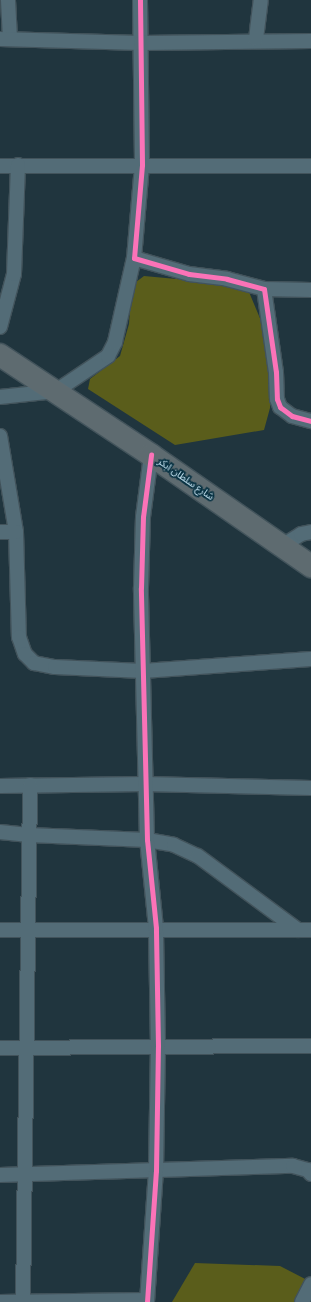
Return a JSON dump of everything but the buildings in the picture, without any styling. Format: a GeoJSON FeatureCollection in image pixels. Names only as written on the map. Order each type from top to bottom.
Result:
{"type":"FeatureCollection","features":[{"type":"Feature","properties":{"kind":"highway","name":"شارع سلطان ابكر"},"geometry":{"type":"LineString","coordinates":[[0,356],[56,391],[151,455],[311,566]]}},
{"type":"Feature","properties":{"kind":"street"},"geometry":{"type":"LineString","coordinates":[[8,0],[5,39],[141,42],[256,39],[311,41]]}},
{"type":"Feature","properties":{"kind":"street"},"geometry":{"type":"LineString","coordinates":[[0,397],[56,391],[90,370],[108,356],[112,350],[134,258],[142,165],[140,0]]}},
{"type":"Feature","properties":{"kind":"street"},"geometry":{"type":"LineString","coordinates":[[256,39],[262,0]]}},
{"type":"Feature","properties":{"kind":"street"},"geometry":{"type":"LineString","coordinates":[[0,327],[14,274],[18,165]]}},
{"type":"Feature","properties":{"kind":"street"},"geometry":{"type":"LineString","coordinates":[[0,166],[311,166]]}},
{"type":"Feature","properties":{"kind":"street"},"geometry":{"type":"LineString","coordinates":[[134,258],[188,274],[227,279],[264,289],[311,290]]}},
{"type":"Feature","properties":{"kind":"street"},"geometry":{"type":"LineString","coordinates":[[264,289],[276,372],[277,399],[280,407],[292,416],[311,421]]}},
{"type":"Feature","properties":{"kind":"street"},"geometry":{"type":"LineString","coordinates":[[0,436],[16,532],[19,637],[24,654],[34,663],[55,667],[143,671],[311,660]]}},
{"type":"Feature","properties":{"kind":"street"},"geometry":{"type":"LineString","coordinates":[[0,1302],[147,1301],[156,1171],[158,1046],[156,928],[147,840],[143,671],[142,545],[151,455]]}},
{"type":"Feature","properties":{"kind":"street"},"geometry":{"type":"LineString","coordinates":[[0,532],[16,532]]}},
{"type":"Feature","properties":{"kind":"street"},"geometry":{"type":"LineString","coordinates":[[282,546],[301,534],[311,532]]}},
{"type":"Feature","properties":{"kind":"street"},"geometry":{"type":"LineString","coordinates":[[0,786],[146,784],[311,788]]}},
{"type":"Feature","properties":{"kind":"street"},"geometry":{"type":"LineString","coordinates":[[23,1302],[30,785]]}},
{"type":"Feature","properties":{"kind":"street"},"geometry":{"type":"LineString","coordinates":[[0,832],[29,835],[147,840],[174,846],[198,856],[304,930]]}},
{"type":"Feature","properties":{"kind":"street"},"geometry":{"type":"LineString","coordinates":[[0,930],[156,928],[304,930]]}},
{"type":"Feature","properties":{"kind":"street"},"geometry":{"type":"LineString","coordinates":[[0,1048],[311,1046]]}},
{"type":"Feature","properties":{"kind":"street"},"geometry":{"type":"LineString","coordinates":[[0,1175],[293,1166],[308,1170],[311,1174]]}},
{"type":"Feature","properties":{"kind":"street"},"geometry":{"type":"LineString","coordinates":[[302,1302],[311,1284]]}},
{"type":"Feature","properties":{"kind":"shaded area"},"geometry":{"type":"Polygon","coordinates":[[[144,276],[220,283],[249,292],[267,335],[271,393],[270,408],[264,430],[175,445],[88,389],[90,379],[120,356],[129,324],[131,296],[136,282],[144,276]]]}},
{"type":"Feature","properties":{"kind":"shaded area"},"geometry":{"type":"Polygon","coordinates":[[[195,1263],[280,1266],[311,1282],[311,1302],[172,1302],[195,1263]]]}},
{"type":"Feature","properties":{"kind":"cycle path"},"geometry":{"type":"LineString","coordinates":[[140,0],[142,165],[134,258],[189,274],[227,279],[264,289],[276,372],[277,399],[280,407],[292,416],[311,421]]}},
{"type":"Feature","properties":{"kind":"cycle path"},"geometry":{"type":"LineString","coordinates":[[147,1302],[156,1171],[158,1046],[156,928],[147,840],[141,588],[143,517],[151,455]]}}]}
